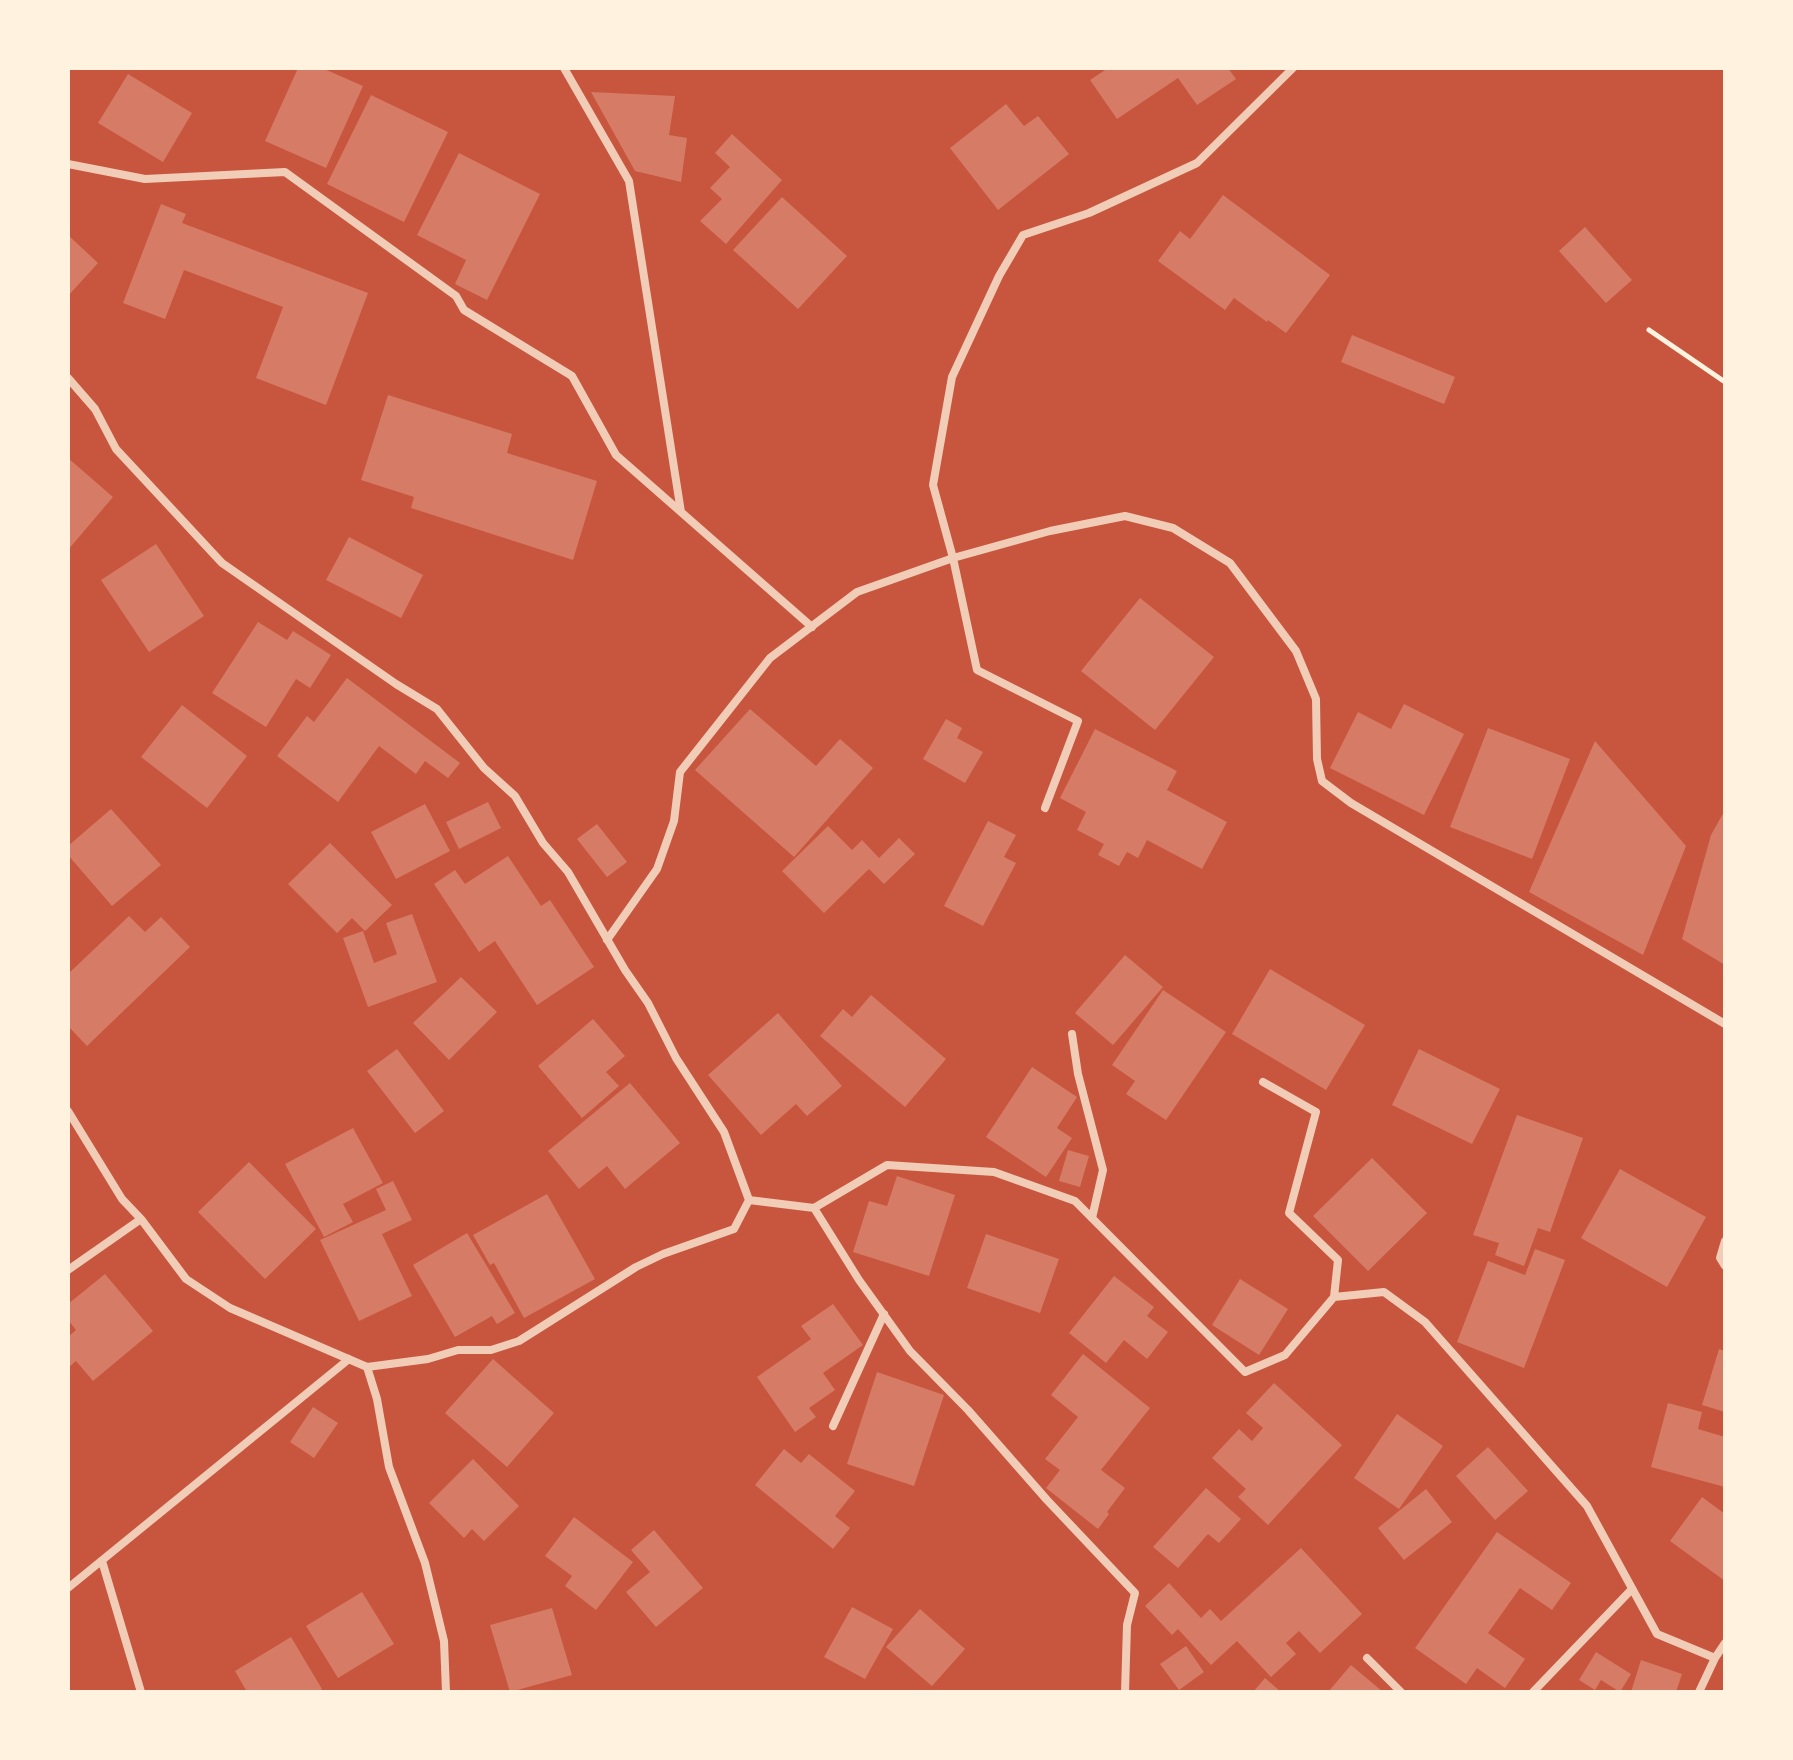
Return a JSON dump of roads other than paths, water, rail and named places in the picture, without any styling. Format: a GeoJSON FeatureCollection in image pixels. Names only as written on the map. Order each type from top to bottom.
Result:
{"type":"FeatureCollection","features":[{"type":"Feature","properties":{"kind":"street"},"geometry":{"type":"LineString","coordinates":[[564,68],[629,181],[681,512]]}},
{"type":"Feature","properties":{"kind":"street"},"geometry":{"type":"LineString","coordinates":[[1045,808],[1078,721],[977,670],[953,558],[933,485],[952,377],[999,276],[1023,235],[1089,213],[1197,163],[1293,68]]}},
{"type":"Feature","properties":{"kind":"street"},"geometry":{"type":"LineString","coordinates":[[68,164],[145,179],[285,172],[456,296],[464,310],[572,376],[616,455],[812,627]]}},
{"type":"Feature","properties":{"kind":"street"},"geometry":{"type":"LineString","coordinates":[[68,378],[95,409],[116,449],[222,563],[437,709],[484,768],[515,796],[543,843],[568,872],[625,970],[648,1003],[676,1058],[724,1132],[749,1200],[734,1229],[636,1267],[519,1341],[491,1350],[458,1350],[428,1359],[367,1367],[230,1308],[186,1279],[122,1199],[68,1111]]}},
{"type":"Feature","properties":{"kind":"street"},"geometry":{"type":"LineString","coordinates":[[607,940],[657,869],[674,821],[680,772],[770,658],[857,592],[953,558],[1050,531],[1125,516],[1173,528],[1230,563],[1296,651],[1316,699],[1317,759],[1322,781],[1351,803],[1725,1024]]}},
{"type":"Feature","properties":{"kind":"street"},"geometry":{"type":"LineString","coordinates":[[1072,1034],[1078,1074],[1103,1170],[1092,1218]]}},
{"type":"Feature","properties":{"kind":"street"},"geometry":{"type":"LineString","coordinates":[[749,1200],[814,1208],[887,1165],[994,1172],[1075,1201],[1245,1372],[1285,1355],[1334,1297],[1338,1260],[1289,1213],[1316,1112],[1263,1082]]}},
{"type":"Feature","properties":{"kind":"street"},"geometry":{"type":"LineString","coordinates":[[814,1208],[859,1280],[910,1351],[1135,1593],[1127,1625],[1125,1692]]}},
{"type":"Feature","properties":{"kind":"street"},"geometry":{"type":"LineString","coordinates":[[68,1270],[141,1219]]}},
{"type":"Feature","properties":{"kind":"street"},"geometry":{"type":"LineString","coordinates":[[1725,1241],[1720,1258],[1725,1266]]}},
{"type":"Feature","properties":{"kind":"street"},"geometry":{"type":"LineString","coordinates":[[1334,1297],[1384,1292],[1425,1322],[1587,1506],[1657,1634],[1715,1658]]}},
{"type":"Feature","properties":{"kind":"street"},"geometry":{"type":"LineString","coordinates":[[833,1426],[884,1314]]}},
{"type":"Feature","properties":{"kind":"street"},"geometry":{"type":"LineString","coordinates":[[68,1588],[349,1359]]}},
{"type":"Feature","properties":{"kind":"street"},"geometry":{"type":"LineString","coordinates":[[367,1367],[377,1399],[389,1467],[425,1563],[444,1641],[446,1692]]}},
{"type":"Feature","properties":{"kind":"street"},"geometry":{"type":"LineString","coordinates":[[102,1561],[141,1692]]}},
{"type":"Feature","properties":{"kind":"street"},"geometry":{"type":"LineString","coordinates":[[1533,1692],[1632,1589]]}},
{"type":"Feature","properties":{"kind":"street"},"geometry":{"type":"LineString","coordinates":[[1699,1692],[1725,1643]]}},
{"type":"Feature","properties":{"kind":"street"},"geometry":{"type":"LineString","coordinates":[[1367,1658],[1401,1692]]}}]}
